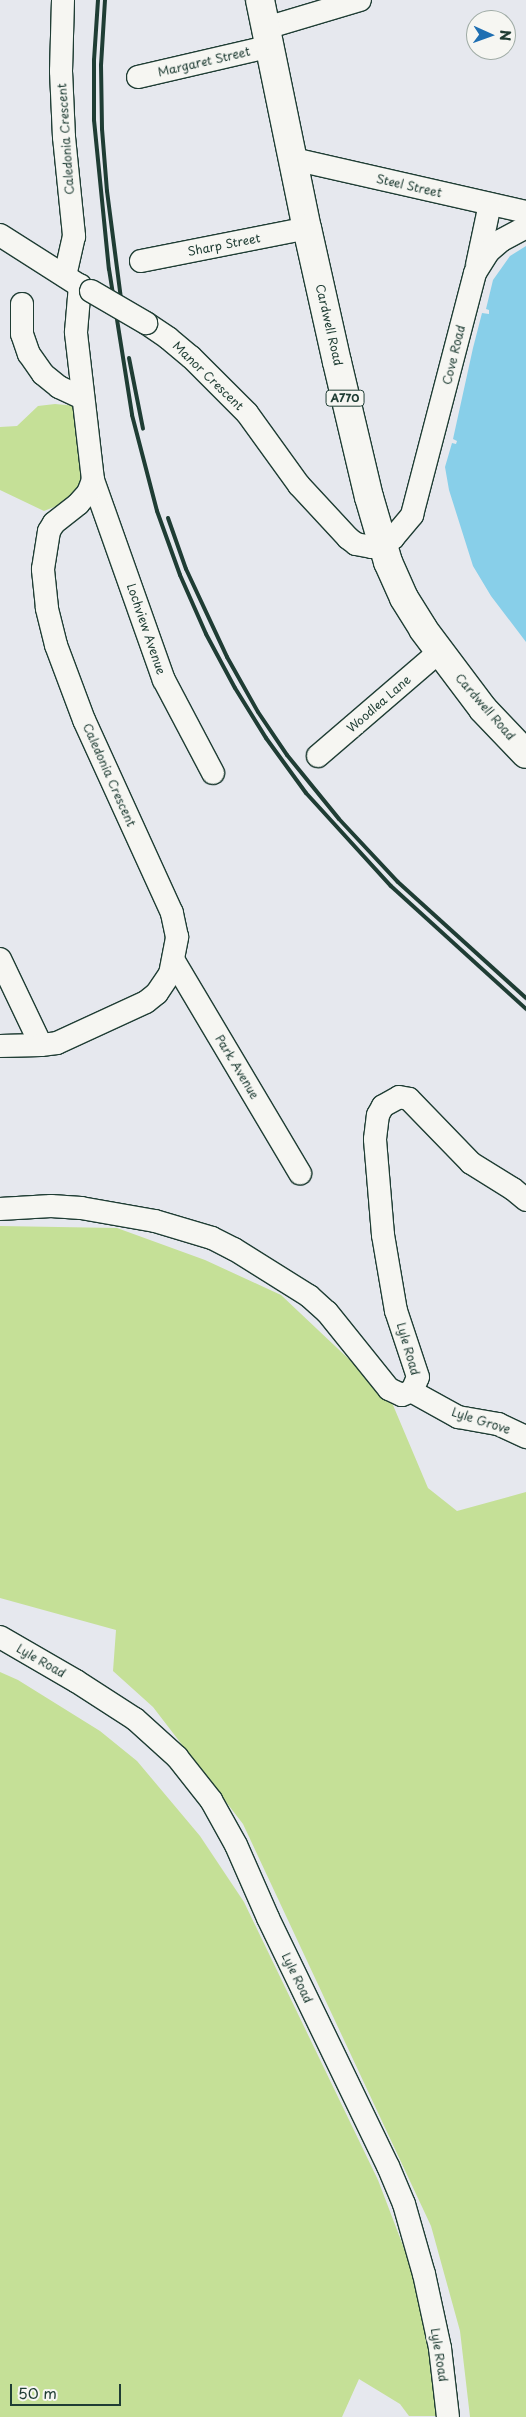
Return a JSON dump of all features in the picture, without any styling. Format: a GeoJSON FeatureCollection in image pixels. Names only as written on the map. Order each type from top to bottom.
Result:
{"type":"FeatureCollection","features":[{"type":"Feature","properties":{"kind":"main road","name":"Cardwell Road"},"geometry":{"type":"LineString","coordinates":[[260,0],[307,228],[369,497],[382,544],[404,598],[439,652],[483,709],[526,754]]}},
{"type":"Feature","properties":{"kind":"street","name":"Caledonia Crescent"},"geometry":{"type":"LineString","coordinates":[[0,1046],[41,1046],[68,1038],[146,1002],[165,985],[174,961],[177,937],[172,912],[84,720],[56,645],[47,608],[43,568],[49,531],[54,523],[78,504],[88,493],[93,480],[76,332],[79,284],[64,137],[60,71],[63,0]]}},
{"type":"Feature","properties":{"kind":"street","name":"Margaret Street"},"geometry":{"type":"LineString","coordinates":[[138,77],[268,37],[360,0]]}},
{"type":"Feature","properties":{"kind":"street","name":"Steel Street"},"geometry":{"type":"LineString","coordinates":[[293,159],[526,212]]}},
{"type":"Feature","properties":{"kind":"street"},"geometry":{"type":"LineString","coordinates":[[475,273],[490,204]]}},
{"type":"Feature","properties":{"kind":"street","name":"Cove Road"},"geometry":{"type":"LineString","coordinates":[[382,544],[401,530],[415,505],[475,273],[488,252],[502,240],[526,227]]}},
{"type":"Feature","properties":{"kind":"street","name":"Sharp Street"},"geometry":{"type":"LineString","coordinates":[[141,261],[307,228]]}},
{"type":"Feature","properties":{"kind":"street","name":"Manor Crescent"},"geometry":{"type":"LineString","coordinates":[[0,235],[168,338],[247,413],[299,485],[348,538],[356,544],[365,547],[382,544]]}},
{"type":"Feature","properties":{"kind":"street"},"geometry":{"type":"LineString","coordinates":[[22,304],[22,334],[29,354],[43,374],[59,387],[83,398]]}},
{"type":"Feature","properties":{"kind":"street","name":"Lochview Avenue"},"geometry":{"type":"LineString","coordinates":[[93,480],[164,680],[213,773]]}},
{"type":"Feature","properties":{"kind":"street","name":"Woodlea Lane"},"geometry":{"type":"LineString","coordinates":[[318,756],[439,652]]}},
{"type":"Feature","properties":{"kind":"street"},"geometry":{"type":"LineString","coordinates":[[0,959],[41,1046]]}},
{"type":"Feature","properties":{"kind":"street","name":"Park Avenue"},"geometry":{"type":"LineString","coordinates":[[174,961],[300,1173]]}},
{"type":"Feature","properties":{"kind":"street","name":"Lyle Road"},"geometry":{"type":"LineString","coordinates":[[0,1209],[51,1206],[90,1209],[155,1221],[212,1238],[241,1253],[309,1296],[327,1312],[389,1389],[402,1395],[411,1391],[417,1383],[418,1377],[396,1310],[384,1235],[375,1140],[378,1115],[383,1106],[399,1098],[409,1099],[471,1163],[513,1189],[526,1200]]}},
{"type":"Feature","properties":{"kind":"street","name":"Lyle Grove"},"geometry":{"type":"LineString","coordinates":[[411,1391],[458,1417],[498,1424],[526,1437]]}},
{"type":"Feature","properties":{"kind":"street","name":"Lyle Road"},"geometry":{"type":"LineString","coordinates":[[0,1637],[76,1681],[135,1719],[177,1757],[211,1800],[236,1845],[268,1918],[388,2166],[404,2204],[417,2247],[440,2348],[448,2417]]}},
{"type":"Feature","properties":{"kind":"green space"},"geometry":{"type":"Polygon","coordinates":[[[55,404],[77,406],[85,479],[78,493],[59,505],[44,511],[0,490],[0,427],[17,426],[38,406],[55,404]]]}},
{"type":"Feature","properties":{"kind":"green space"},"geometry":{"type":"Polygon","coordinates":[[[0,1226],[117,1228],[205,1260],[281,1295],[390,1398],[428,1488],[457,1511],[526,1492],[526,2417],[470,2417],[460,2331],[431,2226],[243,1824],[153,1707],[113,1671],[116,1630],[0,1598],[0,1226]]]}},
{"type":"Feature","properties":{"kind":"green space"},"geometry":{"type":"Polygon","coordinates":[[[0,1672],[18,1680],[100,1731],[137,1761],[200,1836],[244,1902],[378,2180],[421,2293],[432,2361],[437,2416],[409,2416],[400,2404],[359,2379],[342,2417],[0,2417],[0,1672]]]}},
{"type":"Feature","properties":{"kind":"water"},"geometry":{"type":"Polygon","coordinates":[[[526,246],[526,642],[491,596],[473,566],[449,490],[445,467],[452,443],[456,444],[457,441],[453,439],[473,348],[482,313],[489,314],[489,310],[486,309],[493,280],[510,256],[526,246]]]}},
{"type":"Feature","properties":{"kind":"railway"},"geometry":{"type":"LineString","coordinates":[[98,0],[94,60],[94,120],[109,269],[132,415],[157,511],[180,575],[206,634],[235,688],[266,738],[306,793],[391,886],[526,1009]]}},
{"type":"Feature","properties":{"kind":"railway"},"geometry":{"type":"LineString","coordinates":[[105,0],[101,65],[102,129],[107,191],[123,314]]}},
{"type":"Feature","properties":{"kind":"railway"},"geometry":{"type":"LineString","coordinates":[[129,358],[143,429]]}},
{"type":"Feature","properties":{"kind":"railway"},"geometry":{"type":"LineString","coordinates":[[168,518],[186,569],[227,657],[258,712],[287,755],[339,819],[398,882],[526,998]]}}]}
